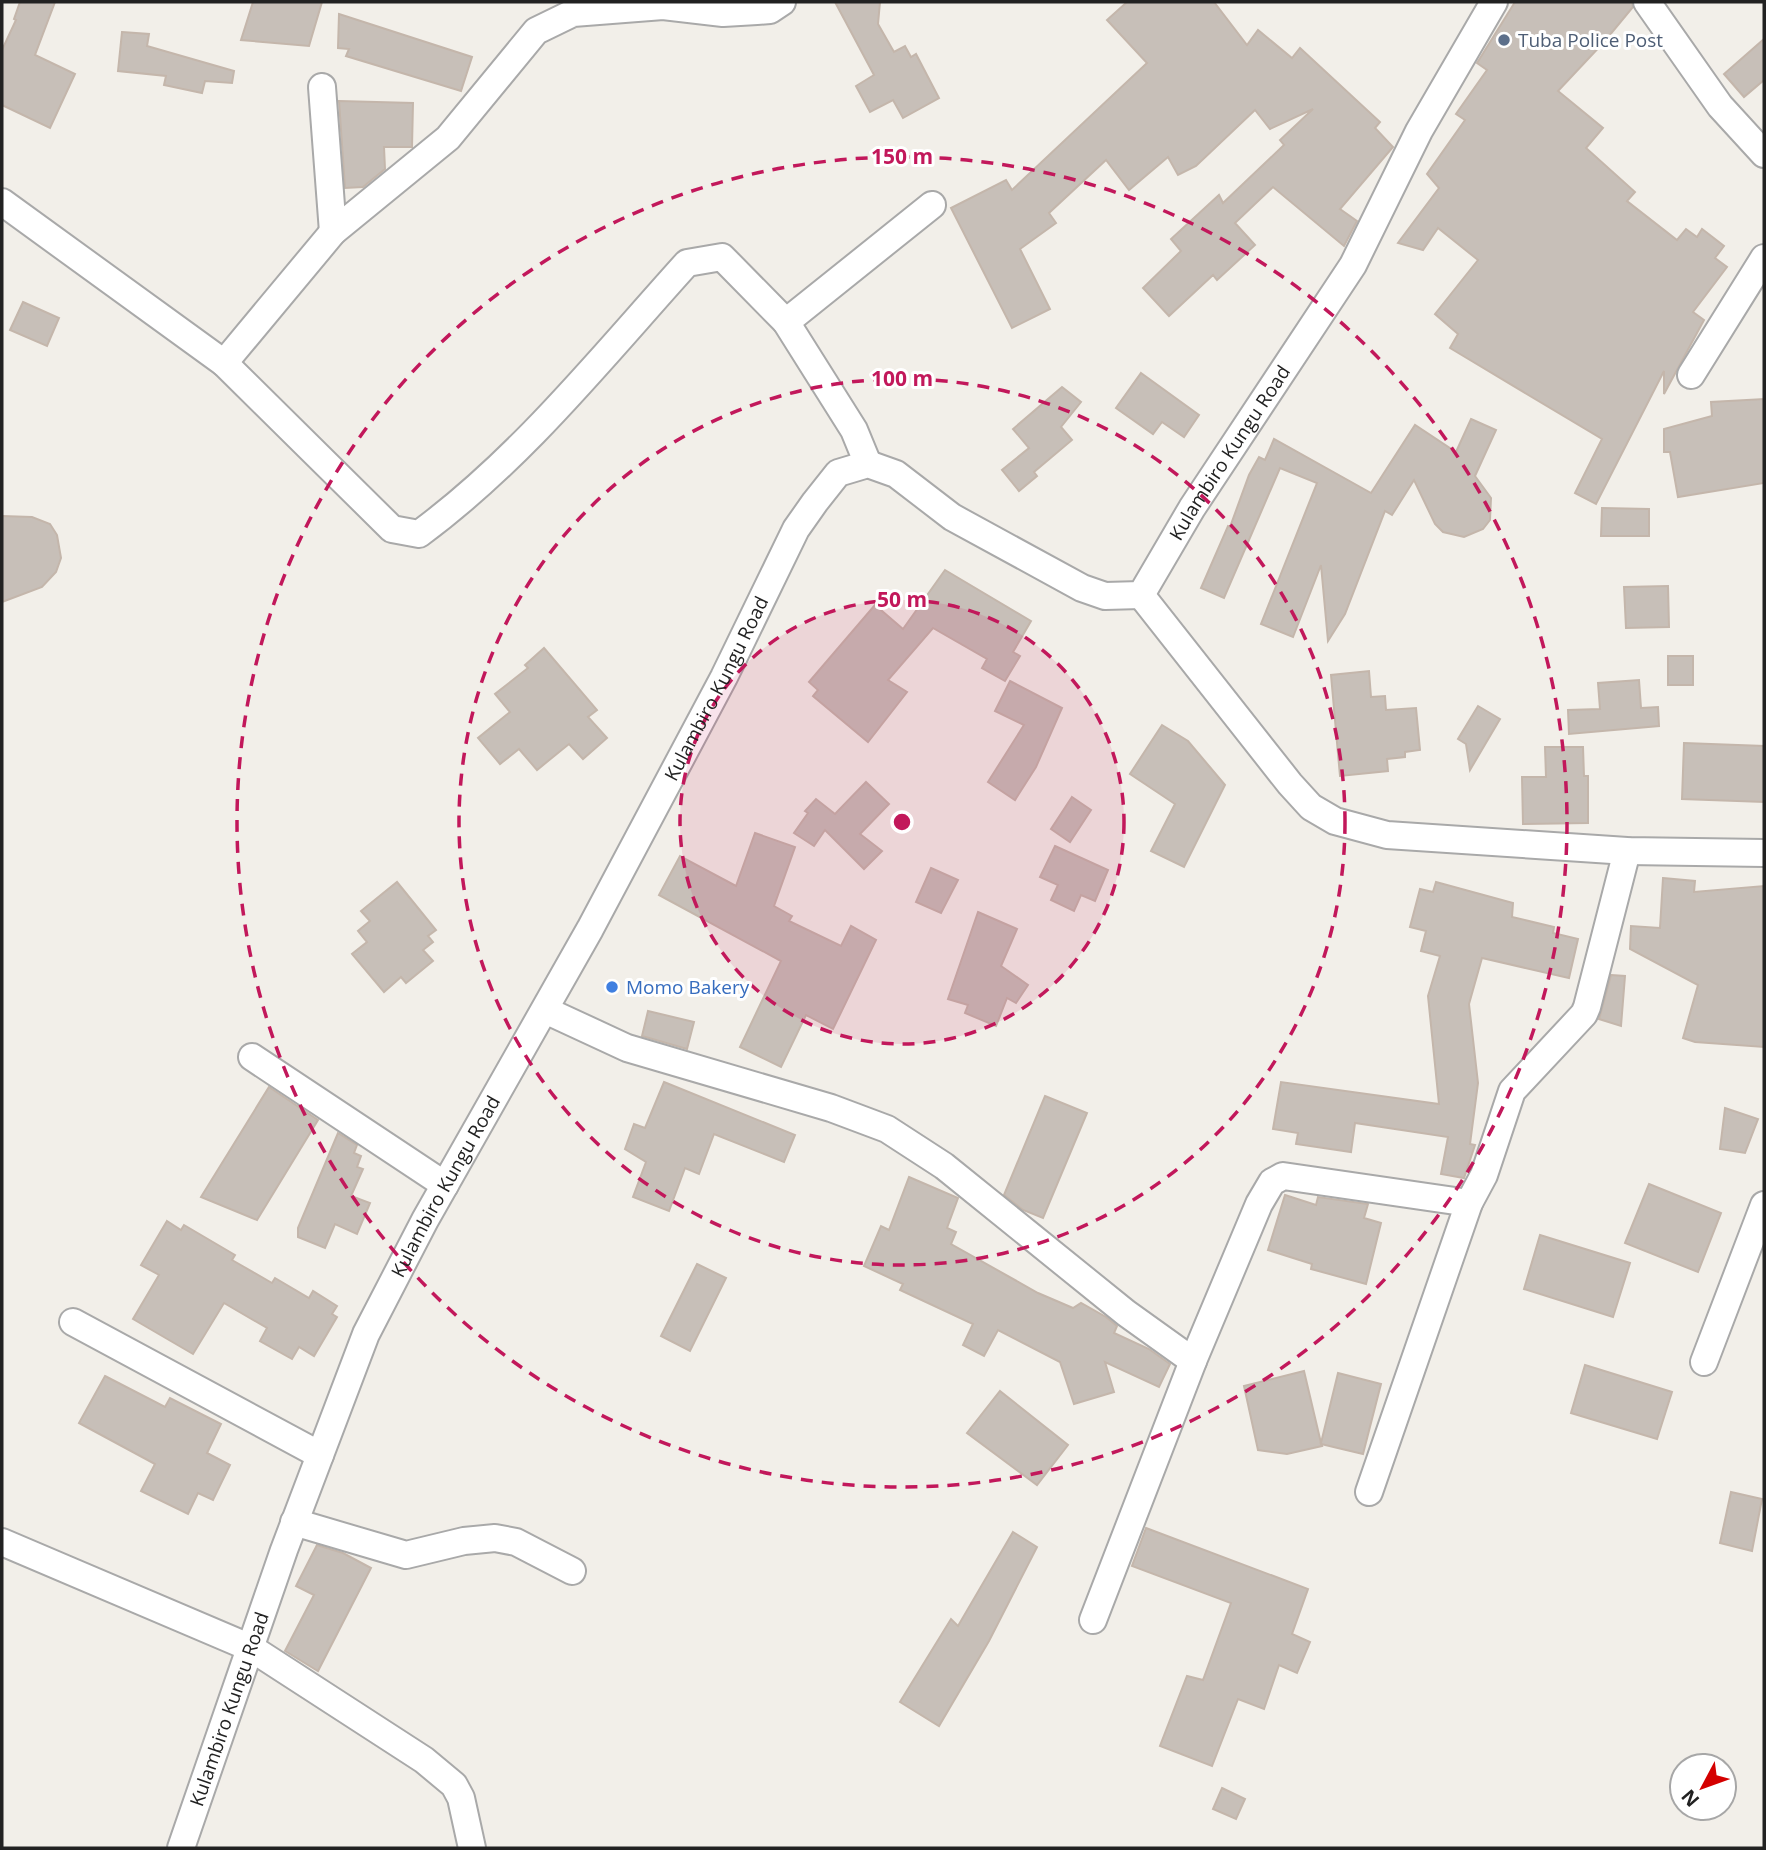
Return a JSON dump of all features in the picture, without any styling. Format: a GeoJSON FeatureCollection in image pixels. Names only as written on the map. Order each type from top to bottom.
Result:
{"type":"FeatureCollection","features":[{"type":"Feature","properties":{"kind":"street"},"geometry":{"type":"LineString","coordinates":[[224,363],[333,232],[447,138],[536,32],[573,13],[626,4],[723,13],[770,10],[782,2]]}},
{"type":"Feature","properties":{"kind":"street","name":"Kulambiro Kungu Road"},"geometry":{"type":"LineString","coordinates":[[1141,595],[1192,508],[1353,265],[1419,131],[1494,2]]}},
{"type":"Feature","properties":{"kind":"street"},"geometry":{"type":"LineString","coordinates":[[1647,2],[1720,106],[1764,154]]}},
{"type":"Feature","properties":{"kind":"street"},"geometry":{"type":"LineString","coordinates":[[322,87],[333,232]]}},
{"type":"Feature","properties":{"kind":"street"},"geometry":{"type":"LineString","coordinates":[[2,202],[224,363],[392,529],[407,534],[419,534],[491,476],[563,404],[687,262],[722,257],[786,322],[854,430],[868,464],[896,474],[952,517],[1082,588],[1105,596],[1141,595],[1290,785],[1311,807],[1335,821],[1387,835],[1627,851],[1764,853]]}},
{"type":"Feature","properties":{"kind":"street"},"geometry":{"type":"LineString","coordinates":[[786,322],[932,205]]}},
{"type":"Feature","properties":{"kind":"street"},"geometry":{"type":"LineString","coordinates":[[1691,375],[1764,258]]}},
{"type":"Feature","properties":{"kind":"street","name":"Kulambiro Kungu Road"},"geometry":{"type":"LineString","coordinates":[[181,1848],[295,1522],[366,1334],[718,689],[796,529],[838,473],[868,464]]}},
{"type":"Feature","properties":{"kind":"street"},"geometry":{"type":"LineString","coordinates":[[1369,1492],[1469,1203],[1483,1175],[1512,1091],[1584,1014],[1627,851]]}},
{"type":"Feature","properties":{"kind":"street"},"geometry":{"type":"LineString","coordinates":[[545,1010],[627,1048],[831,1108],[887,1129],[944,1166],[1126,1313],[1193,1361]]}},
{"type":"Feature","properties":{"kind":"street"},"geometry":{"type":"LineString","coordinates":[[252,1057],[445,1185]]}},
{"type":"Feature","properties":{"kind":"street"},"geometry":{"type":"LineString","coordinates":[[1093,1620],[1193,1361],[1267,1188],[1283,1176],[1469,1203]]}},
{"type":"Feature","properties":{"kind":"street"},"geometry":{"type":"LineString","coordinates":[[1704,1362],[1764,1205]]}},
{"type":"Feature","properties":{"kind":"street"},"geometry":{"type":"LineString","coordinates":[[73,1322],[320,1455]]}},
{"type":"Feature","properties":{"kind":"street"},"geometry":{"type":"LineString","coordinates":[[295,1522],[406,1555],[464,1541],[495,1538],[516,1542],[572,1571]]}},
{"type":"Feature","properties":{"kind":"street"},"geometry":{"type":"LineString","coordinates":[[2,1542],[251,1648],[440,1772],[461,1798],[472,1848]]}},
{"type":"Feature","properties":{"kind":"building"},"geometry":{"type":"Polygon","coordinates":[[[20,2],[55,2],[35,55],[75,74],[50,128],[2,105],[2,50],[16,20],[14,19],[20,2]]]}},
{"type":"Feature","properties":{"kind":"building"},"geometry":{"type":"Polygon","coordinates":[[[253,2],[322,2],[309,46],[241,40],[253,2]]]}},
{"type":"Feature","properties":{"kind":"building"},"geometry":{"type":"Polygon","coordinates":[[[835,2],[880,2],[878,24],[894,52],[905,46],[911,57],[916,54],[939,98],[903,118],[893,100],[870,112],[856,86],[874,75],[835,2]]]}},
{"type":"Feature","properties":{"kind":"building"},"geometry":{"type":"Polygon","coordinates":[[[1127,2],[1214,2],[1247,45],[1258,30],[1292,58],[1300,48],[1380,122],[1375,128],[1393,147],[1340,209],[1357,221],[1344,246],[1273,187],[1235,223],[1255,245],[1217,280],[1213,275],[1169,316],[1143,288],[1181,251],[1171,239],[1219,195],[1223,203],[1284,145],[1280,140],[1313,109],[1270,129],[1255,110],[1196,166],[1178,175],[1168,157],[1129,190],[1106,160],[1049,213],[1056,223],[1020,249],[1050,309],[1012,328],[951,208],[1006,180],[1012,190],[1147,63],[1107,20],[1127,2]]]}},
{"type":"Feature","properties":{"kind":"building"},"geometry":{"type":"Polygon","coordinates":[[[1515,2],[1632,2],[1633,7],[1604,42],[1558,91],[1603,128],[1586,148],[1635,192],[1627,201],[1677,240],[1686,229],[1697,237],[1702,229],[1724,246],[1715,258],[1727,267],[1693,312],[1704,320],[1664,394],[1664,371],[1596,504],[1575,493],[1602,439],[1450,348],[1458,334],[1435,314],[1478,260],[1438,228],[1423,250],[1398,243],[1439,188],[1427,174],[1465,120],[1456,114],[1487,70],[1477,63],[1515,2]]]}},
{"type":"Feature","properties":{"kind":"building"},"geometry":{"type":"Polygon","coordinates":[[[339,14],[472,57],[461,91],[346,56],[349,49],[338,48],[339,14]]]}},
{"type":"Feature","properties":{"kind":"building"},"geometry":{"type":"Polygon","coordinates":[[[122,32],[149,34],[147,46],[234,71],[232,83],[205,81],[202,93],[164,85],[166,76],[118,71],[122,32]]]}},
{"type":"Feature","properties":{"kind":"building"},"geometry":{"type":"Polygon","coordinates":[[[1764,39],[1764,80],[1744,97],[1724,74],[1764,39]]]}},
{"type":"Feature","properties":{"kind":"building"},"geometry":{"type":"Polygon","coordinates":[[[339,101],[413,103],[412,147],[384,147],[385,169],[363,187],[345,188],[339,101]]]}},
{"type":"Feature","properties":{"kind":"building"},"geometry":{"type":"Polygon","coordinates":[[[23,302],[59,318],[47,346],[10,330],[23,302]]]}},
{"type":"Feature","properties":{"kind":"building"},"geometry":{"type":"Polygon","coordinates":[[[1141,373],[1199,415],[1184,437],[1162,422],[1153,434],[1116,408],[1141,373]]]}},
{"type":"Feature","properties":{"kind":"building"},"geometry":{"type":"Polygon","coordinates":[[[1062,387],[1081,402],[1061,427],[1072,440],[1034,472],[1037,476],[1019,491],[1002,470],[1029,448],[1013,429],[1062,387]]]}},
{"type":"Feature","properties":{"kind":"building"},"geometry":{"type":"Polygon","coordinates":[[[1764,399],[1764,483],[1678,497],[1670,452],[1664,452],[1664,429],[1712,416],[1711,402],[1764,399]]]}},
{"type":"Feature","properties":{"kind":"building"},"geometry":{"type":"Polygon","coordinates":[[[1471,419],[1496,430],[1475,476],[1491,498],[1490,520],[1483,529],[1464,537],[1443,532],[1435,524],[1414,480],[1392,515],[1385,511],[1345,614],[1328,641],[1321,565],[1293,637],[1261,624],[1317,483],[1280,468],[1224,598],[1201,588],[1228,526],[1230,527],[1249,475],[1259,457],[1265,460],[1274,439],[1371,493],[1415,425],[1456,452],[1471,419]]]}},
{"type":"Feature","properties":{"kind":"building"},"geometry":{"type":"Polygon","coordinates":[[[1602,508],[1649,509],[1649,536],[1601,536],[1602,508]]]}},
{"type":"Feature","properties":{"kind":"building"},"geometry":{"type":"Polygon","coordinates":[[[2,516],[32,517],[50,524],[57,535],[61,558],[56,572],[42,587],[2,602],[2,516]]]}},
{"type":"Feature","properties":{"kind":"building"},"geometry":{"type":"Polygon","coordinates":[[[945,570],[1031,621],[1013,652],[1020,656],[1005,681],[982,668],[987,659],[933,628],[888,680],[907,692],[868,742],[813,696],[818,690],[809,682],[875,605],[903,629],[945,570]]]}},
{"type":"Feature","properties":{"kind":"building"},"geometry":{"type":"Polygon","coordinates":[[[1668,586],[1669,627],[1626,628],[1624,587],[1668,586]]]}},
{"type":"Feature","properties":{"kind":"building"},"geometry":{"type":"Polygon","coordinates":[[[544,648],[597,710],[588,717],[607,738],[583,759],[569,744],[537,770],[519,749],[500,764],[478,738],[510,712],[495,694],[528,668],[525,665],[544,648]]]}},
{"type":"Feature","properties":{"kind":"building"},"geometry":{"type":"Polygon","coordinates":[[[1668,656],[1693,656],[1693,685],[1668,685],[1668,656]]]}},
{"type":"Feature","properties":{"kind":"building"},"geometry":{"type":"Polygon","coordinates":[[[1369,671],[1371,697],[1385,696],[1386,710],[1416,708],[1420,750],[1405,752],[1405,757],[1387,759],[1388,771],[1340,776],[1331,675],[1369,671]]]}},
{"type":"Feature","properties":{"kind":"building"},"geometry":{"type":"Polygon","coordinates":[[[1639,680],[1641,708],[1658,707],[1659,726],[1569,734],[1568,710],[1600,709],[1598,683],[1639,680]]]}},
{"type":"Feature","properties":{"kind":"building"},"geometry":{"type":"Polygon","coordinates":[[[1010,681],[1062,708],[1036,767],[1015,800],[988,782],[1024,725],[995,711],[1010,681]]]}},
{"type":"Feature","properties":{"kind":"building"},"geometry":{"type":"Polygon","coordinates":[[[1478,706],[1500,719],[1470,770],[1466,744],[1458,739],[1478,706]]]}},
{"type":"Feature","properties":{"kind":"building"},"geometry":{"type":"Polygon","coordinates":[[[1162,725],[1188,741],[1225,785],[1184,867],[1151,851],[1175,804],[1130,774],[1162,725]]]}},
{"type":"Feature","properties":{"kind":"building"},"geometry":{"type":"Polygon","coordinates":[[[1684,743],[1764,746],[1764,802],[1682,799],[1684,743]]]}},
{"type":"Feature","properties":{"kind":"building"},"geometry":{"type":"Polygon","coordinates":[[[1545,747],[1583,747],[1584,776],[1588,776],[1588,823],[1523,824],[1522,777],[1546,777],[1545,747]]]}},
{"type":"Feature","properties":{"kind":"building"},"geometry":{"type":"Polygon","coordinates":[[[866,782],[889,804],[860,834],[882,851],[864,869],[825,830],[814,846],[794,833],[808,813],[805,811],[816,799],[835,814],[866,782]]]}},
{"type":"Feature","properties":{"kind":"building"},"geometry":{"type":"Polygon","coordinates":[[[1072,797],[1091,810],[1070,842],[1051,829],[1072,797]]]}},
{"type":"Feature","properties":{"kind":"building"},"geometry":{"type":"Polygon","coordinates":[[[755,833],[795,847],[774,906],[792,916],[789,921],[841,946],[851,926],[876,940],[833,1029],[806,1015],[781,1067],[740,1047],[781,961],[659,895],[680,856],[736,886],[755,833]]]}},
{"type":"Feature","properties":{"kind":"building"},"geometry":{"type":"Polygon","coordinates":[[[1055,846],[1108,870],[1095,901],[1081,895],[1074,911],[1051,900],[1058,885],[1040,877],[1055,846]]]}},
{"type":"Feature","properties":{"kind":"building"},"geometry":{"type":"Polygon","coordinates":[[[931,868],[958,880],[941,913],[916,902],[931,868]]]}},
{"type":"Feature","properties":{"kind":"building"},"geometry":{"type":"Polygon","coordinates":[[[1663,878],[1695,881],[1694,892],[1764,886],[1764,1047],[1695,1042],[1683,1038],[1698,985],[1630,949],[1631,926],[1660,928],[1663,878]]]}},
{"type":"Feature","properties":{"kind":"building"},"geometry":{"type":"Polygon","coordinates":[[[397,882],[436,930],[428,936],[433,942],[423,950],[433,961],[406,983],[401,977],[384,992],[352,954],[367,942],[358,931],[370,921],[361,911],[397,882]]]}},
{"type":"Feature","properties":{"kind":"building"},"geometry":{"type":"Polygon","coordinates":[[[1436,882],[1513,903],[1512,917],[1554,927],[1553,933],[1578,939],[1569,978],[1482,958],[1469,1004],[1478,1083],[1470,1144],[1475,1145],[1464,1178],[1441,1174],[1448,1137],[1355,1123],[1351,1152],[1296,1144],[1298,1133],[1273,1129],[1281,1082],[1439,1104],[1428,996],[1440,956],[1421,951],[1426,931],[1410,927],[1420,889],[1433,892],[1436,882]]]}},
{"type":"Feature","properties":{"kind":"building"},"geometry":{"type":"Polygon","coordinates":[[[978,912],[1017,929],[1001,966],[1028,985],[1016,1003],[1007,998],[996,1026],[965,1013],[968,1005],[948,999],[978,912]]]}},
{"type":"Feature","properties":{"kind":"building"},"geometry":{"type":"Polygon","coordinates":[[[1611,975],[1625,976],[1621,1026],[1599,1019],[1611,975]]]}},
{"type":"Feature","properties":{"kind":"building"},"geometry":{"type":"Polygon","coordinates":[[[648,1011],[694,1022],[687,1049],[642,1036],[648,1011]]]}},
{"type":"Feature","properties":{"kind":"building"},"geometry":{"type":"Polygon","coordinates":[[[664,1082],[795,1135],[784,1162],[714,1134],[699,1174],[685,1168],[669,1211],[633,1197],[646,1162],[625,1149],[634,1124],[645,1128],[664,1082]]]}},
{"type":"Feature","properties":{"kind":"building"},"geometry":{"type":"Polygon","coordinates":[[[269,1087],[318,1120],[257,1220],[201,1197],[269,1087]]]}},
{"type":"Feature","properties":{"kind":"building"},"geometry":{"type":"Polygon","coordinates":[[[1045,1096],[1087,1113],[1043,1218],[1023,1210],[1004,1195],[1045,1096]]]}},
{"type":"Feature","properties":{"kind":"building"},"geometry":{"type":"Polygon","coordinates":[[[1725,1108],[1758,1119],[1745,1153],[1720,1149],[1725,1108]]]}},
{"type":"Feature","properties":{"kind":"building"},"geometry":{"type":"Polygon","coordinates":[[[338,1133],[357,1145],[354,1153],[361,1156],[357,1167],[363,1169],[351,1196],[370,1203],[357,1234],[335,1224],[325,1248],[298,1237],[298,1228],[338,1133]]]}},
{"type":"Feature","properties":{"kind":"building"},"geometry":{"type":"Polygon","coordinates":[[[909,1177],[958,1198],[947,1228],[956,1232],[951,1244],[1038,1293],[1073,1308],[1081,1303],[1117,1326],[1114,1333],[1149,1349],[1170,1364],[1159,1387],[1105,1362],[1114,1392],[1074,1404],[1060,1362],[998,1330],[984,1356],[963,1345],[973,1324],[900,1290],[903,1284],[864,1266],[881,1226],[889,1230],[909,1177]]]}},
{"type":"Feature","properties":{"kind":"building"},"geometry":{"type":"Polygon","coordinates":[[[1649,1184],[1721,1213],[1698,1272],[1625,1243],[1649,1184]]]}},
{"type":"Feature","properties":{"kind":"building"},"geometry":{"type":"Polygon","coordinates":[[[1285,1195],[1316,1205],[1318,1197],[1368,1204],[1364,1218],[1381,1223],[1366,1284],[1311,1269],[1312,1264],[1268,1250],[1285,1195]]]}},
{"type":"Feature","properties":{"kind":"building"},"geometry":{"type":"Polygon","coordinates":[[[167,1221],[181,1230],[184,1225],[235,1255],[232,1260],[272,1283],[275,1278],[309,1298],[313,1291],[337,1306],[332,1314],[337,1317],[314,1356],[299,1347],[292,1359],[260,1341],[267,1328],[224,1303],[193,1354],[133,1319],[159,1275],[141,1265],[167,1221]]]}},
{"type":"Feature","properties":{"kind":"building"},"geometry":{"type":"Polygon","coordinates":[[[1540,1235],[1630,1263],[1613,1317],[1524,1289],[1540,1235]]]}},
{"type":"Feature","properties":{"kind":"building"},"geometry":{"type":"Polygon","coordinates":[[[697,1264],[726,1278],[690,1351],[661,1336],[697,1264]]]}},
{"type":"Feature","properties":{"kind":"building"},"geometry":{"type":"Polygon","coordinates":[[[1585,1365],[1672,1392],[1657,1439],[1571,1413],[1585,1365]]]}},
{"type":"Feature","properties":{"kind":"building"},"geometry":{"type":"Polygon","coordinates":[[[1304,1371],[1321,1443],[1338,1373],[1381,1384],[1363,1454],[1321,1444],[1322,1446],[1287,1454],[1258,1450],[1244,1386],[1304,1371]]]}},
{"type":"Feature","properties":{"kind":"building"},"geometry":{"type":"Polygon","coordinates":[[[105,1376],[165,1407],[170,1398],[221,1424],[207,1453],[230,1465],[213,1500],[198,1493],[188,1514],[141,1491],[155,1464],[79,1423],[105,1376]]]}},
{"type":"Feature","properties":{"kind":"building"},"geometry":{"type":"Polygon","coordinates":[[[1000,1391],[1068,1445],[1037,1485],[967,1433],[1000,1391]]]}},
{"type":"Feature","properties":{"kind":"building"},"geometry":{"type":"Polygon","coordinates":[[[1731,1492],[1762,1499],[1752,1551],[1720,1543],[1731,1492]]]}},
{"type":"Feature","properties":{"kind":"building"},"geometry":{"type":"Polygon","coordinates":[[[1146,1528],[1308,1589],[1292,1634],[1310,1642],[1297,1673],[1279,1665],[1264,1709],[1238,1699],[1212,1766],[1160,1746],[1187,1676],[1203,1680],[1231,1603],[1132,1566],[1146,1528]]]}},
{"type":"Feature","properties":{"kind":"building"},"geometry":{"type":"Polygon","coordinates":[[[1013,1532],[1037,1547],[989,1641],[939,1726],[900,1702],[951,1619],[958,1626],[1013,1532]]]}},
{"type":"Feature","properties":{"kind":"building"},"geometry":{"type":"Polygon","coordinates":[[[317,1545],[343,1553],[371,1568],[318,1671],[285,1651],[314,1595],[296,1586],[317,1545]]]}},
{"type":"Feature","properties":{"kind":"building"},"geometry":{"type":"Polygon","coordinates":[[[1222,1788],[1245,1799],[1236,1819],[1213,1809],[1222,1788]]]}},
{"type":"Feature","properties":{"kind":"place","name":"Tuba Police Post"},"geometry":{"type":"Point","coordinates":[1504,40]}},
{"type":"Feature","properties":{"kind":"place","name":"Momo Bakery"},"geometry":{"type":"Point","coordinates":[612,987]}}]}
